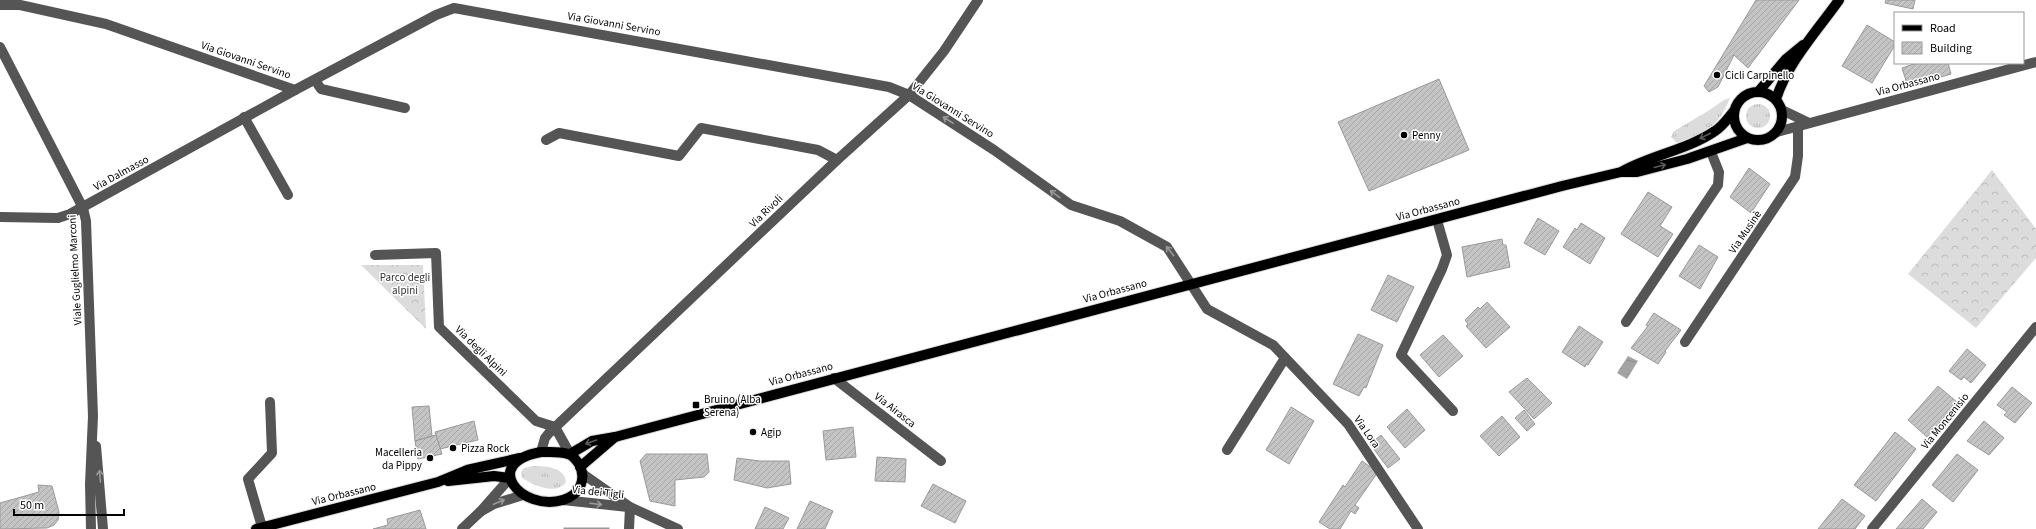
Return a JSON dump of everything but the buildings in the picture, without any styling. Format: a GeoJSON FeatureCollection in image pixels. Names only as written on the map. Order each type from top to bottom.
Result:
{"type":"FeatureCollection","features":[{"type":"Feature","properties":{"kind":"main road"},"geometry":{"type":"LineString","coordinates":[[1776,99],[1780,85],[1809,40],[1839,0]]}},
{"type":"Feature","properties":{"kind":"main road"},"geometry":{"type":"LineString","coordinates":[[1759,91],[1786,59],[1809,40]]}},
{"type":"Feature","properties":{"kind":"main road"},"geometry":{"type":"LineString","coordinates":[[1759,91],[1767,93],[1776,99],[1782,110],[1781,126],[1777,132],[1763,140],[1755,140],[1747,138],[1736,127],[1734,111],[1742,97],[1759,91]]}},
{"type":"Feature","properties":{"kind":"main road","name":"Via Orbassano"},"geometry":{"type":"LineString","coordinates":[[1621,172],[1637,163],[1678,149],[1709,134],[1723,124],[1734,111]]}},
{"type":"Feature","properties":{"kind":"main road","name":"Via Orbassano"},"geometry":{"type":"LineString","coordinates":[[259,528],[438,482],[467,470],[541,452],[570,454],[592,440],[615,437],[1192,283],[1621,172],[1637,172],[1711,152],[1747,138]]}},
{"type":"Feature","properties":{"kind":"main road","name":"Via Orbassano"},"geometry":{"type":"LineString","coordinates":[[563,500],[573,495],[578,490],[583,483],[582,471],[615,437]]}},
{"type":"Feature","properties":{"kind":"main road"},"geometry":{"type":"LineString","coordinates":[[570,454],[582,471]]}},
{"type":"Feature","properties":{"kind":"main road"},"geometry":{"type":"LineString","coordinates":[[520,458],[513,464],[510,478],[514,488],[523,494],[539,500],[563,500]]}},
{"type":"Feature","properties":{"kind":"main road","name":"Via Orbassano"},"geometry":{"type":"LineString","coordinates":[[438,482],[494,476],[510,478]]}},
{"type":"Feature","properties":{"kind":"street","name":"Via Rivoli"},"geometry":{"type":"LineString","coordinates":[[541,452],[545,438],[556,427],[837,160],[909,95],[944,51],[978,0]]}},
{"type":"Feature","properties":{"kind":"street","name":"Via Giovanni Servino"},"geometry":{"type":"LineString","coordinates":[[0,5],[20,5],[106,24],[295,90],[436,15],[454,8],[889,87],[909,95],[994,150],[1071,205],[1120,222],[1167,247],[1192,283]]}},
{"type":"Feature","properties":{"kind":"street","name":"Viale Guglielmo Marconi"},"geometry":{"type":"LineString","coordinates":[[0,47],[83,208],[86,221],[93,416],[99,469],[103,529]]}},
{"type":"Feature","properties":{"kind":"street","name":"Via Orbassano"},"geometry":{"type":"LineString","coordinates":[[1777,132],[2036,62]]}},
{"type":"Feature","properties":{"kind":"street"},"geometry":{"type":"LineString","coordinates":[[315,80],[321,89],[405,108]]}},
{"type":"Feature","properties":{"kind":"street","name":"Via Dalmasso"},"geometry":{"type":"LineString","coordinates":[[0,217],[58,218],[83,208],[244,117],[295,90]]}},
{"type":"Feature","properties":{"kind":"street"},"geometry":{"type":"LineString","coordinates":[[1782,110],[1809,123]]}},
{"type":"Feature","properties":{"kind":"street"},"geometry":{"type":"LineString","coordinates":[[244,117],[288,195]]}},
{"type":"Feature","properties":{"kind":"street","name":"Via Musinè"},"geometry":{"type":"LineString","coordinates":[[1685,342],[1795,177],[1798,156],[1798,126]]}},
{"type":"Feature","properties":{"kind":"street"},"geometry":{"type":"LineString","coordinates":[[546,140],[559,133],[679,156],[701,128],[818,150],[837,160]]}},
{"type":"Feature","properties":{"kind":"street"},"geometry":{"type":"LineString","coordinates":[[1626,322],[1718,185],[1720,172],[1711,152]]}},
{"type":"Feature","properties":{"kind":"street"},"geometry":{"type":"LineString","coordinates":[[1437,220],[1447,254],[1442,269],[1401,355],[1453,412]]}},
{"type":"Feature","properties":{"kind":"street","name":"Via degli Alpini"},"geometry":{"type":"LineString","coordinates":[[375,255],[436,254],[439,327],[536,421],[556,427]]}},
{"type":"Feature","properties":{"kind":"street","name":"Via Lora"},"geometry":{"type":"LineString","coordinates":[[1192,283],[1207,309],[1273,345],[1348,424],[1418,529]]}},
{"type":"Feature","properties":{"kind":"street","name":"Via Moncenisio"},"geometry":{"type":"LineString","coordinates":[[1872,529],[2036,327]]}},
{"type":"Feature","properties":{"kind":"street"},"geometry":{"type":"LineString","coordinates":[[1227,450],[1285,358]]}},
{"type":"Feature","properties":{"kind":"street","name":"Via Airasca"},"geometry":{"type":"LineString","coordinates":[[834,378],[941,461]]}},
{"type":"Feature","properties":{"kind":"street"},"geometry":{"type":"LineString","coordinates":[[259,528],[248,479],[272,453],[270,402]]}},
{"type":"Feature","properties":{"kind":"street","name":"Viale Guglielmo Marconi"},"geometry":{"type":"LineString","coordinates":[[91,529],[90,484],[93,416]]}},
{"type":"Feature","properties":{"kind":"street"},"geometry":{"type":"LineString","coordinates":[[556,427],[570,454]]}},
{"type":"Feature","properties":{"kind":"street","name":"Via dei Tigli"},"geometry":{"type":"LineString","coordinates":[[582,471],[630,507],[678,529]]}},
{"type":"Feature","properties":{"kind":"street"},"geometry":{"type":"LineString","coordinates":[[462,529],[480,512],[510,478]]}},
{"type":"Feature","properties":{"kind":"street"},"geometry":{"type":"LineString","coordinates":[[480,512],[494,504],[523,494]]}},
{"type":"Feature","properties":{"kind":"street","name":"Via dei Tigli"},"geometry":{"type":"LineString","coordinates":[[563,500],[630,507]]}},
{"type":"Feature","properties":{"kind":"street"},"geometry":{"type":"LineString","coordinates":[[629,529],[630,507]]}},
{"type":"Feature","properties":{"kind":"green space"},"geometry":{"type":"Polygon","coordinates":[[[1730,98],[1721,116],[1710,128],[1696,136],[1677,143],[1671,137],[1674,131],[1724,100],[1730,98]]]}},
{"type":"Feature","properties":{"kind":"green space"},"geometry":{"type":"Polygon","coordinates":[[[1758,104],[1763,105],[1769,111],[1769,121],[1763,127],[1758,128],[1753,127],[1747,121],[1746,116],[1747,111],[1753,105],[1758,104]]]}},
{"type":"Feature","properties":{"kind":"green space"},"geometry":{"type":"Polygon","coordinates":[[[1992,170],[2036,229],[2036,258],[1976,328],[1908,274],[1992,170]]]}},
{"type":"Feature","properties":{"kind":"green space","name":"Parco degli alpini"},"geometry":{"type":"Polygon","coordinates":[[[361,265],[423,265],[426,329],[361,265]]]}},
{"type":"Feature","properties":{"kind":"green space"},"geometry":{"type":"Polygon","coordinates":[[[544,466],[558,470],[565,477],[566,482],[562,486],[551,489],[532,484],[522,478],[521,472],[524,468],[544,466]]]}},
{"type":"Feature","properties":{"kind":"water"},"geometry":{"type":"Polygon","coordinates":[[[1628,356],[1638,361],[1627,379],[1617,373],[1628,356]]]}},
{"type":"Feature","properties":{"kind":"place","name":"Cicli Carpinello"},"geometry":{"type":"Point","coordinates":[1717,75]}},
{"type":"Feature","properties":{"kind":"place","name":"Penny"},"geometry":{"type":"Point","coordinates":[1404,135]}},
{"type":"Feature","properties":{"kind":"place","name":"Bruino (Alba Serena)"},"geometry":{"type":"Point","coordinates":[696,405]}},
{"type":"Feature","properties":{"kind":"place","name":"Agip"},"geometry":{"type":"Point","coordinates":[753,432]}},
{"type":"Feature","properties":{"kind":"place","name":"Pizza Rock"},"geometry":{"type":"Point","coordinates":[453,448]}},
{"type":"Feature","properties":{"kind":"place","name":"Macelleria da Pippy"},"geometry":{"type":"Point","coordinates":[430,458]}}]}
